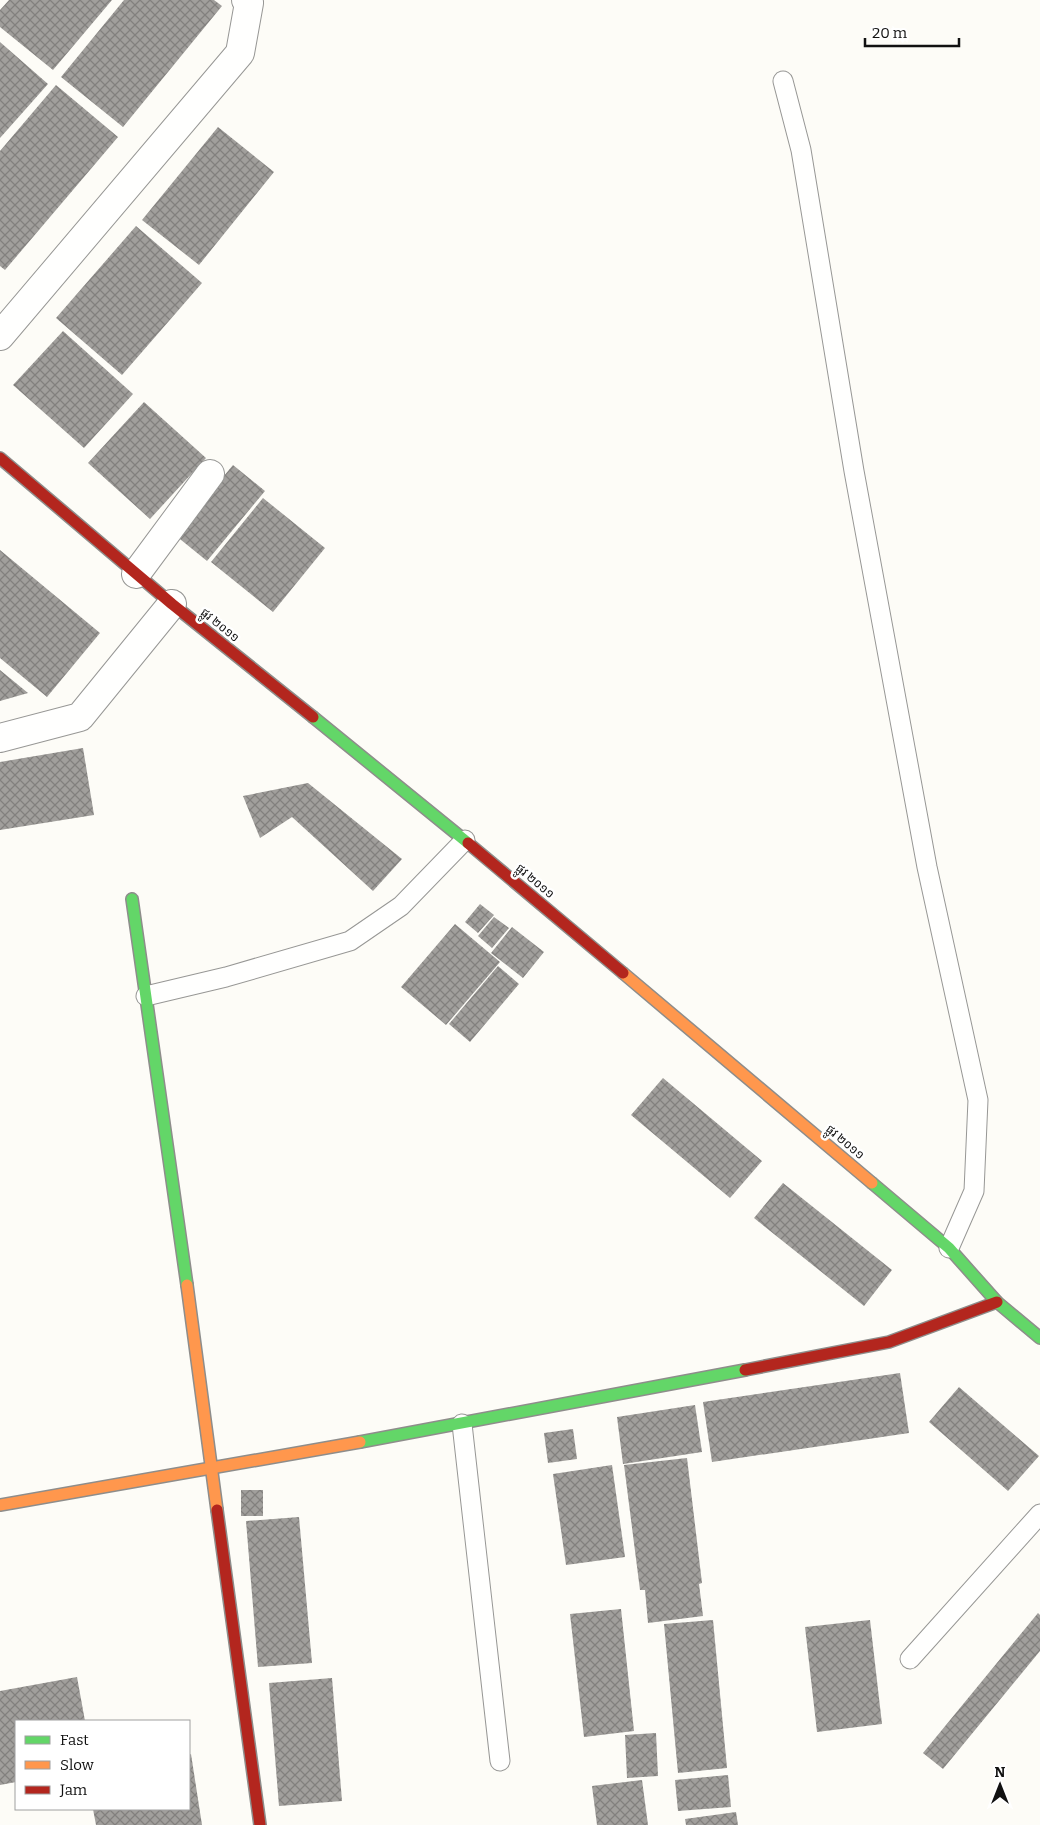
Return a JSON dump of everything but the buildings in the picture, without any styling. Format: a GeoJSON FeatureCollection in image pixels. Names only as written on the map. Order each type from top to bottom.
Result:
{"type":"FeatureCollection","features":[{"type":"Feature","properties":{"kind":"street"},"geometry":{"type":"LineString","coordinates":[[0,336],[240,53],[249,3],[246,0]]}},
{"type":"Feature","properties":{"kind":"street","name":"ផ្លូវ ២០១១"},"geometry":{"type":"LineString","coordinates":[[0,458],[172,604],[465,840],[949,1248],[997,1302],[1040,1338]]}},
{"type":"Feature","properties":{"kind":"street"},"geometry":{"type":"LineString","coordinates":[[136,574],[210,474]]}},
{"type":"Feature","properties":{"kind":"street"},"geometry":{"type":"LineString","coordinates":[[0,738],[80,717],[172,604]]}},
{"type":"Feature","properties":{"kind":"street"},"geometry":{"type":"LineString","coordinates":[[132,899],[212,1466],[260,1825]]}},
{"type":"Feature","properties":{"kind":"street"},"geometry":{"type":"LineString","coordinates":[[0,1505],[212,1466],[462,1424],[889,1342],[997,1302]]}},
{"type":"Feature","properties":{"kind":"lane"},"geometry":{"type":"LineString","coordinates":[[783,81],[801,150],[854,471],[927,867],[978,1100],[974,1191],[949,1248]]}},
{"type":"Feature","properties":{"kind":"lane"},"geometry":{"type":"LineString","coordinates":[[146,996],[226,977],[350,941],[401,906],[465,840]]}},
{"type":"Feature","properties":{"kind":"lane"},"geometry":{"type":"LineString","coordinates":[[462,1424],[500,1761]]}},
{"type":"Feature","properties":{"kind":"lane"},"geometry":{"type":"LineString","coordinates":[[910,1660],[1040,1514]]}},
{"type":"Feature","properties":{"kind":"traffic: fast"},"geometry":{"type":"LineString","coordinates":[[313,717],[468,843]]}},
{"type":"Feature","properties":{"kind":"traffic: fast"},"geometry":{"type":"LineString","coordinates":[[132,899],[187,1285]]}},
{"type":"Feature","properties":{"kind":"traffic: fast"},"geometry":{"type":"LineString","coordinates":[[872,1183],[949,1248],[997,1302],[1040,1338]]}},
{"type":"Feature","properties":{"kind":"traffic: fast"},"geometry":{"type":"LineString","coordinates":[[360,1442],[745,1370]]}},
{"type":"Feature","properties":{"kind":"traffic: slow"},"geometry":{"type":"LineString","coordinates":[[623,973],[872,1183]]}},
{"type":"Feature","properties":{"kind":"traffic: slow"},"geometry":{"type":"LineString","coordinates":[[187,1285],[217,1510]]}},
{"type":"Feature","properties":{"kind":"traffic: slow"},"geometry":{"type":"LineString","coordinates":[[0,1505],[360,1442]]}},
{"type":"Feature","properties":{"kind":"traffic: jam"},"geometry":{"type":"LineString","coordinates":[[0,458],[172,604],[313,717]]}},
{"type":"Feature","properties":{"kind":"traffic: jam"},"geometry":{"type":"LineString","coordinates":[[468,843],[623,973]]}},
{"type":"Feature","properties":{"kind":"traffic: jam"},"geometry":{"type":"LineString","coordinates":[[745,1370],[889,1342],[997,1302]]}},
{"type":"Feature","properties":{"kind":"traffic: jam"},"geometry":{"type":"LineString","coordinates":[[217,1510],[260,1825]]}}]}
